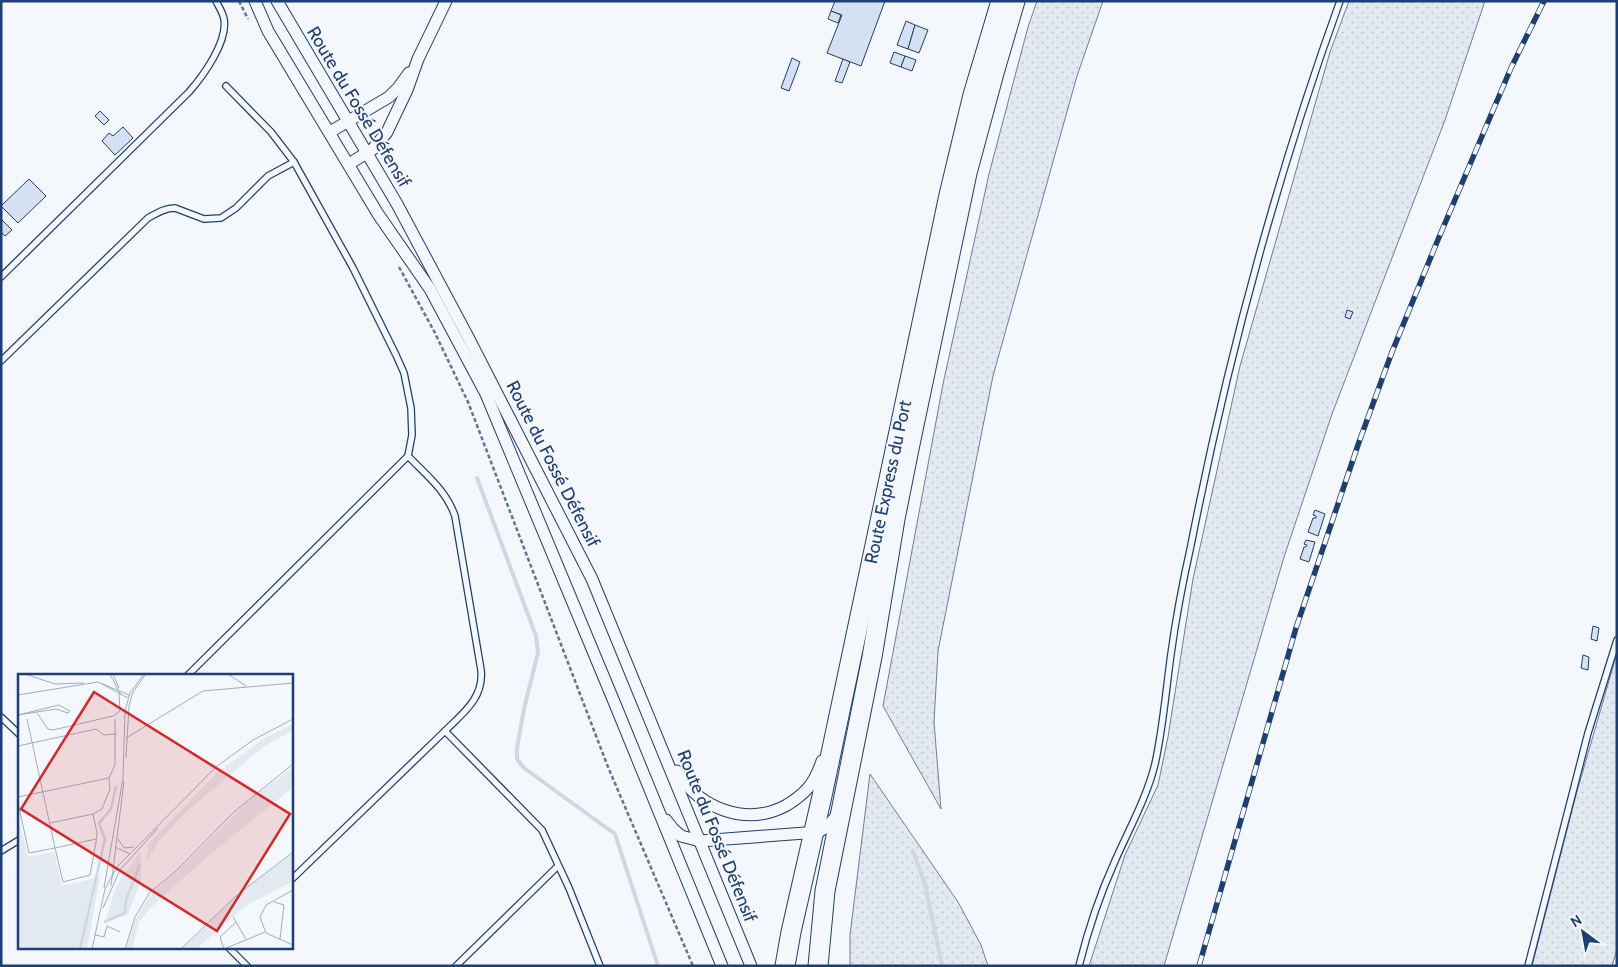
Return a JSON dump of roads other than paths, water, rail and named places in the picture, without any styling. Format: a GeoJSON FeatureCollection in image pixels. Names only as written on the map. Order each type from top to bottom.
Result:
{"type":"FeatureCollection","features":[{"type":"Feature","properties":{"kind":"main road","name":"Route Express du Port"},"geometry":{"type":"LineString","coordinates":[[785,966],[814,833],[827,757],[841,703],[948,195],[1001,1]]}},
{"type":"Feature","properties":{"kind":"main road","name":"Route Express du Port"},"geometry":{"type":"LineString","coordinates":[[818,966],[825,891],[872,657],[898,501],[962,198],[989,89],[1015,1]]}},
{"type":"Feature","properties":{"kind":"street","name":"Route du Fossé Défensif"},"geometry":{"type":"LineString","coordinates":[[255,1],[268,31],[382,220],[433,293],[486,394],[722,966]]}},
{"type":"Feature","properties":{"kind":"street","name":"Route du Fossé Défensif"},"geometry":{"type":"LineString","coordinates":[[277,1],[397,204],[466,332],[592,579],[751,966]]}},
{"type":"Feature","properties":{"kind":"street"},"geometry":{"type":"LineString","coordinates":[[349,164],[367,154],[379,144],[387,132],[407,90],[418,59],[446,1]]}},
{"type":"Feature","properties":{"kind":"street"},"geometry":{"type":"LineString","coordinates":[[330,132],[394,93],[418,59]]}},
{"type":"Feature","properties":{"kind":"street"},"geometry":{"type":"LineString","coordinates":[[655,732],[681,777],[694,793],[717,808],[740,814],[773,811],[799,797],[812,783],[827,757]]}},
{"type":"Feature","properties":{"kind":"street"},"geometry":{"type":"LineString","coordinates":[[655,802],[677,834],[687,839],[700,841],[814,833],[827,827],[841,809]]}},
{"type":"Feature","properties":{"kind":"lane"},"geometry":{"type":"LineString","coordinates":[[1,277],[200,80],[217,49],[224,30],[224,18],[216,1]]}},
{"type":"Feature","properties":{"kind":"lane"},"geometry":{"type":"LineString","coordinates":[[1079,966],[1106,882],[1153,771],[1185,572],[1217,421],[1243,316],[1277,194],[1308,91],[1340,1]]}},
{"type":"Feature","properties":{"kind":"lane"},"geometry":{"type":"LineString","coordinates":[[189,674],[408,456],[412,435],[409,390],[401,365],[353,268],[294,162],[271,132],[226,86]]}},
{"type":"Feature","properties":{"kind":"lane"},"geometry":{"type":"LineString","coordinates":[[1,361],[148,218],[159,211],[174,208],[204,219],[221,218],[236,208],[268,176],[294,162]]}},
{"type":"Feature","properties":{"kind":"lane"},"geometry":{"type":"LineString","coordinates":[[292,879],[470,707],[478,696],[482,670],[455,516],[450,502],[441,490],[408,456]]}},
{"type":"Feature","properties":{"kind":"lane"},"geometry":{"type":"LineString","coordinates":[[1528,966],[1588,733],[1617,640]]}},
{"type":"Feature","properties":{"kind":"lane"},"geometry":{"type":"LineString","coordinates":[[1,717],[18,733]]}},
{"type":"Feature","properties":{"kind":"lane"},"geometry":{"type":"LineString","coordinates":[[445,731],[542,830],[569,888],[600,966]]}},
{"type":"Feature","properties":{"kind":"lane"},"geometry":{"type":"LineString","coordinates":[[1,851],[18,841]]}},
{"type":"Feature","properties":{"kind":"lane"},"geometry":{"type":"LineString","coordinates":[[456,966],[558,866]]}},
{"type":"Feature","properties":{"kind":"lane"},"geometry":{"type":"LineString","coordinates":[[232,950],[247,966]]}},
{"type":"Feature","properties":{"kind":"waterway"},"geometry":{"type":"LineString","coordinates":[[477,478],[536,636],[538,653],[524,709],[517,748],[517,759],[524,768],[615,834],[658,966]]}},
{"type":"Feature","properties":{"kind":"waterway"},"geometry":{"type":"LineString","coordinates":[[913,851],[925,884],[942,966]]}},
{"type":"Feature","properties":{"kind":"railway"},"geometry":{"type":"LineString","coordinates":[[1199,966],[1296,628],[1359,442],[1392,352],[1437,242],[1511,68],[1544,1]]}}]}
